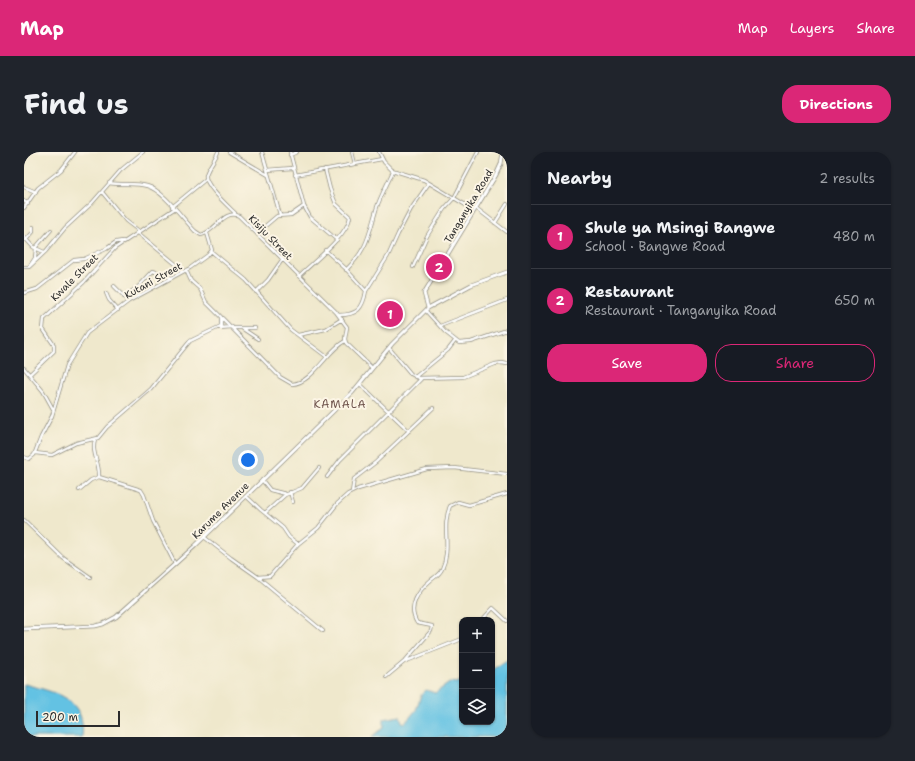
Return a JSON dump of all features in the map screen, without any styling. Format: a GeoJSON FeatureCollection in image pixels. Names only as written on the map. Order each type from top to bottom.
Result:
{"type":"FeatureCollection","features":[{"type":"Feature","properties":{"kind":"street"},"geometry":{"type":"LineString","coordinates":[[24,208],[44,182],[61,170],[74,152]]}},
{"type":"Feature","properties":{"kind":"street"},"geometry":{"type":"LineString","coordinates":[[24,267],[29,267],[65,228],[102,192],[121,170],[143,152]]}},
{"type":"Feature","properties":{"kind":"street"},"geometry":{"type":"LineString","coordinates":[[218,152],[207,173],[206,179],[208,185],[235,214]]}},
{"type":"Feature","properties":{"kind":"street"},"geometry":{"type":"LineString","coordinates":[[230,152],[268,175]]}},
{"type":"Feature","properties":{"kind":"street"},"geometry":{"type":"LineString","coordinates":[[262,152],[280,215]]}},
{"type":"Feature","properties":{"kind":"street"},"geometry":{"type":"LineString","coordinates":[[297,152],[290,153],[304,206],[310,217],[337,240]]}},
{"type":"Feature","properties":{"kind":"street"},"geometry":{"type":"LineString","coordinates":[[352,152],[355,164]]}},
{"type":"Feature","properties":{"kind":"street"},"geometry":{"type":"LineString","coordinates":[[378,152],[382,159],[393,170],[429,183],[475,209],[507,232]]}},
{"type":"Feature","properties":{"kind":"street"},"geometry":{"type":"LineString","coordinates":[[413,267],[433,227],[454,198],[478,152]]}},
{"type":"Feature","properties":{"kind":"street","name":"Tanganyika Road"},"geometry":{"type":"LineString","coordinates":[[427,310],[424,293],[496,175],[501,164],[503,152]]}},
{"type":"Feature","properties":{"kind":"street"},"geometry":{"type":"LineString","coordinates":[[295,175],[382,159]]}},
{"type":"Feature","properties":{"kind":"street"},"geometry":{"type":"LineString","coordinates":[[267,170],[293,168]]}},
{"type":"Feature","properties":{"kind":"street"},"geometry":{"type":"LineString","coordinates":[[299,276],[337,240],[345,230],[350,217],[336,204],[330,189],[325,169]]}},
{"type":"Feature","properties":{"kind":"street"},"geometry":{"type":"LineString","coordinates":[[346,270],[360,256],[368,242],[378,206],[393,170]]}},
{"type":"Feature","properties":{"kind":"street","name":"Kwale Street"},"geometry":{"type":"LineString","coordinates":[[30,374],[54,351],[54,345],[43,329],[44,319],[84,282],[114,248],[173,208],[206,179]]}},
{"type":"Feature","properties":{"kind":"street"},"geometry":{"type":"LineString","coordinates":[[110,183],[148,186],[155,190],[198,234],[207,233],[212,252],[246,280],[288,327],[327,357]]}},
{"type":"Feature","properties":{"kind":"street"},"geometry":{"type":"LineString","coordinates":[[338,315],[349,315],[358,310],[364,303],[366,291],[388,256],[408,215],[429,183]]}},
{"type":"Feature","properties":{"kind":"street"},"geometry":{"type":"LineString","coordinates":[[24,187],[36,192]]}},
{"type":"Feature","properties":{"kind":"street"},"geometry":{"type":"LineString","coordinates":[[102,192],[126,221],[178,266],[182,272]]}},
{"type":"Feature","properties":{"kind":"street"},"geometry":{"type":"LineString","coordinates":[[24,201],[28,204]]}},
{"type":"Feature","properties":{"kind":"street"},"geometry":{"type":"LineString","coordinates":[[495,223],[507,204]]}},
{"type":"Feature","properties":{"kind":"street"},"geometry":{"type":"LineString","coordinates":[[257,233],[280,215],[291,215],[304,206]]}},
{"type":"Feature","properties":{"kind":"street","name":"Kisiju Street"},"geometry":{"type":"LineString","coordinates":[[207,233],[229,215],[235,214],[239,216],[342,319]]}},
{"type":"Feature","properties":{"kind":"street"},"geometry":{"type":"LineString","coordinates":[[33,227],[33,232],[25,239],[35,248],[44,252]]}},
{"type":"Feature","properties":{"kind":"street"},"geometry":{"type":"LineString","coordinates":[[29,267],[35,258],[35,248],[51,230]]}},
{"type":"Feature","properties":{"kind":"street"},"geometry":{"type":"LineString","coordinates":[[24,293],[39,288],[45,281],[74,260],[84,259],[106,249],[116,242],[123,241]]}},
{"type":"Feature","properties":{"kind":"street"},"geometry":{"type":"LineString","coordinates":[[325,250],[366,291]]}},
{"type":"Feature","properties":{"kind":"street","name":"Kutani Street"},"geometry":{"type":"LineString","coordinates":[[35,453],[54,409],[67,365],[77,348],[91,330],[129,301],[186,270],[212,252]]}},
{"type":"Feature","properties":{"kind":"street"},"geometry":{"type":"LineString","coordinates":[[256,292],[268,280],[282,260]]}},
{"type":"Feature","properties":{"kind":"street"},"geometry":{"type":"LineString","coordinates":[[186,270],[191,282],[200,289],[206,302],[280,377],[292,384],[299,383],[310,375],[335,348],[345,341],[348,329],[342,319],[326,329],[298,335]]}},
{"type":"Feature","properties":{"kind":"street"},"geometry":{"type":"LineString","coordinates":[[124,297],[139,286],[153,271],[172,278]]}},
{"type":"Feature","properties":{"kind":"street","name":"Karume Avenue"},"geometry":{"type":"LineString","coordinates":[[24,630],[103,624],[116,617],[204,537],[360,384],[395,342],[427,310],[471,285],[507,272]]}},
{"type":"Feature","properties":{"kind":"street"},"geometry":{"type":"LineString","coordinates":[[114,286],[129,301]]}},
{"type":"Feature","properties":{"kind":"street"},"geometry":{"type":"LineString","coordinates":[[106,293],[109,300],[118,310]]}},
{"type":"Feature","properties":{"kind":"street"},"geometry":{"type":"LineString","coordinates":[[440,326],[507,300]]}},
{"type":"Feature","properties":{"kind":"street"},"geometry":{"type":"LineString","coordinates":[[427,310],[455,341],[466,343],[507,330]]}},
{"type":"Feature","properties":{"kind":"street"},"geometry":{"type":"LineString","coordinates":[[218,328],[222,323],[220,316]]}},
{"type":"Feature","properties":{"kind":"street"},"geometry":{"type":"LineString","coordinates":[[99,477],[99,465],[93,450],[96,440],[151,389],[190,341],[218,328],[255,328]]}},
{"type":"Feature","properties":{"kind":"street"},"geometry":{"type":"LineString","coordinates":[[243,329],[258,339]]}},
{"type":"Feature","properties":{"kind":"street"},"geometry":{"type":"LineString","coordinates":[[345,341],[373,368]]}},
{"type":"Feature","properties":{"kind":"street"},"geometry":{"type":"LineString","coordinates":[[415,377],[448,350],[455,341]]}},
{"type":"Feature","properties":{"kind":"street"},"geometry":{"type":"LineString","coordinates":[[390,349],[415,377],[421,379],[463,377],[507,360]]}},
{"type":"Feature","properties":{"kind":"street"},"geometry":{"type":"LineString","coordinates":[[502,363],[507,364]]}},
{"type":"Feature","properties":{"kind":"street"},"geometry":{"type":"LineString","coordinates":[[24,368],[43,390],[54,409]]}},
{"type":"Feature","properties":{"kind":"street"},"geometry":{"type":"LineString","coordinates":[[327,477],[421,379]]}},
{"type":"Feature","properties":{"kind":"street"},"geometry":{"type":"LineString","coordinates":[[360,384],[409,431]]}},
{"type":"Feature","properties":{"kind":"street"},"geometry":{"type":"LineString","coordinates":[[352,492],[354,479],[376,462],[433,408]]}},
{"type":"Feature","properties":{"kind":"street"},"geometry":{"type":"LineString","coordinates":[[24,458],[28,459],[35,453],[54,455],[76,443],[96,440]]}},
{"type":"Feature","properties":{"kind":"street"},"geometry":{"type":"LineString","coordinates":[[265,513],[286,494],[302,488],[319,468]]}},
{"type":"Feature","properties":{"kind":"street"},"geometry":{"type":"LineString","coordinates":[[258,577],[270,576],[298,544],[311,535],[337,504],[352,492],[395,477],[427,469],[454,468],[507,474]]}},
{"type":"Feature","properties":{"kind":"street"},"geometry":{"type":"LineString","coordinates":[[79,490],[91,480],[99,477],[132,486],[143,492],[153,521],[175,564]]}},
{"type":"Feature","properties":{"kind":"street"},"geometry":{"type":"LineString","coordinates":[[262,480],[270,490],[286,494]]}},
{"type":"Feature","properties":{"kind":"street"},"geometry":{"type":"LineString","coordinates":[[290,492],[293,502]]}},
{"type":"Feature","properties":{"kind":"street"},"geometry":{"type":"LineString","coordinates":[[386,677],[404,662],[431,631],[432,626],[430,624],[417,623],[413,616],[413,606],[427,583],[442,570],[448,550],[446,516],[450,506],[458,502],[469,505],[507,494]]}},
{"type":"Feature","properties":{"kind":"street"},"geometry":{"type":"LineString","coordinates":[[246,495],[283,528],[289,537],[298,544]]}},
{"type":"Feature","properties":{"kind":"street"},"geometry":{"type":"LineString","coordinates":[[24,520],[63,558],[90,577]]}},
{"type":"Feature","properties":{"kind":"street"},"geometry":{"type":"LineString","coordinates":[[204,537],[227,556],[258,577],[323,630]]}},
{"type":"Feature","properties":{"kind":"street"},"geometry":{"type":"LineString","coordinates":[[485,617],[493,608],[507,621]]}},
{"type":"Feature","properties":{"kind":"street"},"geometry":{"type":"LineString","coordinates":[[404,662],[459,640]]}},
{"type":"Feature","properties":{"kind":"water"},"geometry":{"type":"Polygon","coordinates":[[[507,660],[507,737],[371,737],[384,728],[384,719],[400,716],[402,722],[405,723],[416,710],[421,695],[426,690],[435,693],[451,682],[459,682],[459,725],[495,725],[495,668],[507,660]]]}},
{"type":"Feature","properties":{"kind":"water"},"geometry":{"type":"Polygon","coordinates":[[[24,684],[57,694],[74,705],[79,713],[82,724],[82,737],[24,737],[24,684]]]}},
{"type":"Feature","properties":{"kind":"place","name":"Restaurant"},"geometry":{"type":"Point","coordinates":[439,267]}},
{"type":"Feature","properties":{"kind":"place","name":"Shule ya Msingi Bangwe"},"geometry":{"type":"Point","coordinates":[390,314]}},
{"type":"Feature","properties":{"kind":"district","name":"KAMALA"},"geometry":{"type":"Point","coordinates":[340,404]}}]}
